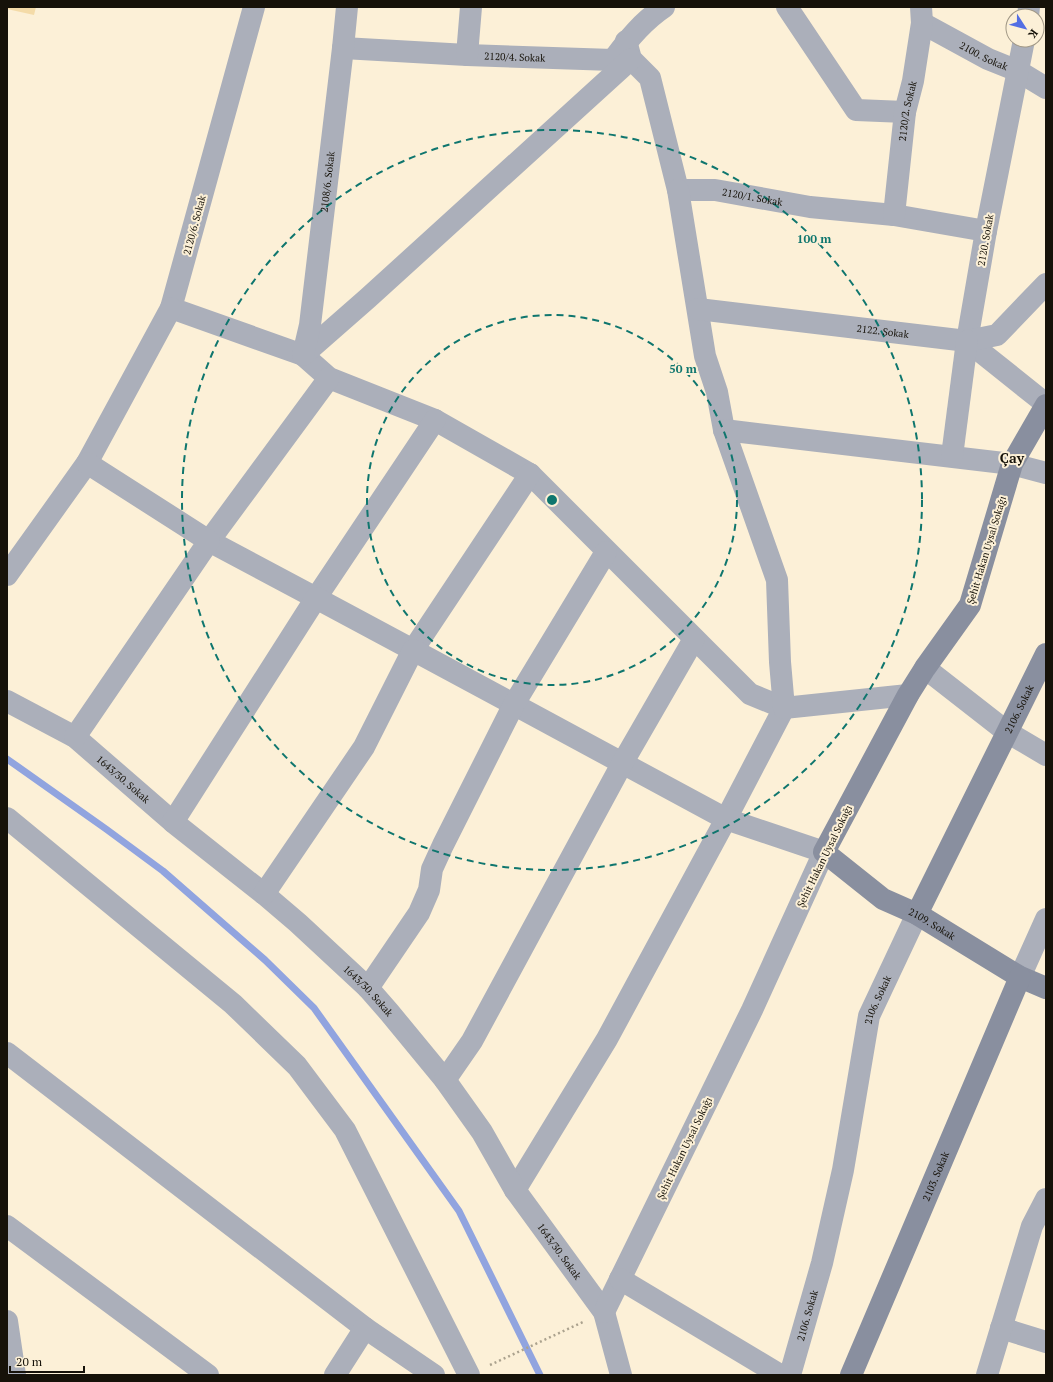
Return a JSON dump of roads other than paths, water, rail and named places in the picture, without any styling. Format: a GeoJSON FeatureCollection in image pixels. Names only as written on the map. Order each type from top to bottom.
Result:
{"type":"FeatureCollection","features":[{"type":"Feature","properties":{"kind":"main road","name":"Şehit Hakan Uysal Sokağı"},"geometry":{"type":"LineString","coordinates":[[824,852],[908,695],[925,668],[970,605],[1012,464],[1046,404]]}},
{"type":"Feature","properties":{"kind":"main road","name":"2106. Sokak"},"geometry":{"type":"LineString","coordinates":[[917,914],[1046,654]]}},
{"type":"Feature","properties":{"kind":"main road","name":"2109. Sokak"},"geometry":{"type":"LineString","coordinates":[[824,852],[883,899],[917,914],[1020,978],[1046,988]]}},
{"type":"Feature","properties":{"kind":"main road","name":"2103. Sokak"},"geometry":{"type":"LineString","coordinates":[[851,1375],[1020,978]]}},
{"type":"Feature","properties":{"kind":"street","name":"2120/6. Sokak"},"geometry":{"type":"LineString","coordinates":[[7,575],[87,463],[171,308],[254,7]]}},
{"type":"Feature","properties":{"kind":"street","name":"2108/6. Sokak"},"geometry":{"type":"LineString","coordinates":[[303,355],[310,326],[343,48],[346,7]]}},
{"type":"Feature","properties":{"kind":"street"},"geometry":{"type":"LineString","coordinates":[[467,55],[471,7]]}},
{"type":"Feature","properties":{"kind":"street"},"geometry":{"type":"LineString","coordinates":[[787,7],[856,110],[905,112]]}},
{"type":"Feature","properties":{"kind":"street","name":"2120/4. Sokak"},"geometry":{"type":"LineString","coordinates":[[343,48],[467,55],[613,60],[629,50],[653,10]]}},
{"type":"Feature","properties":{"kind":"street","name":"2120/2. Sokak"},"geometry":{"type":"LineString","coordinates":[[894,215],[905,112],[913,81],[922,15]]}},
{"type":"Feature","properties":{"kind":"street","name":"2100. Sokak"},"geometry":{"type":"LineString","coordinates":[[922,15],[988,59],[1018,71],[1046,88]]}},
{"type":"Feature","properties":{"kind":"street","name":"2120. Sokak"},"geometry":{"type":"LineString","coordinates":[[952,456],[967,341],[986,231],[1022,48]]}},
{"type":"Feature","properties":{"kind":"street"},"geometry":{"type":"LineString","coordinates":[[303,355],[374,293],[629,50],[650,78],[678,190],[705,356],[717,392],[724,430],[777,580],[780,662],[784,708],[607,1039],[516,1190]]}},
{"type":"Feature","properties":{"kind":"street","name":"2120/1. Sokak"},"geometry":{"type":"LineString","coordinates":[[678,190],[715,190],[810,207],[894,215],[986,231]]}},
{"type":"Feature","properties":{"kind":"street","name":"2122. Sokak"},"geometry":{"type":"LineString","coordinates":[[698,310],[967,341],[997,335],[1046,284]]}},
{"type":"Feature","properties":{"kind":"street"},"geometry":{"type":"LineString","coordinates":[[171,308],[303,355],[329,378],[435,420],[530,474],[606,552],[750,694],[784,708],[908,695]]}},
{"type":"Feature","properties":{"kind":"street"},"geometry":{"type":"LineString","coordinates":[[967,341],[1046,404]]}},
{"type":"Feature","properties":{"kind":"street"},"geometry":{"type":"LineString","coordinates":[[75,737],[209,541],[329,378]]}},
{"type":"Feature","properties":{"kind":"street"},"geometry":{"type":"LineString","coordinates":[[173,822],[316,598],[435,420]]}},
{"type":"Feature","properties":{"kind":"street"},"geometry":{"type":"LineString","coordinates":[[724,430],[1012,464],[1046,473]]}},
{"type":"Feature","properties":{"kind":"street"},"geometry":{"type":"LineString","coordinates":[[87,463],[209,541],[623,762],[726,819],[824,852]]}},
{"type":"Feature","properties":{"kind":"street"},"geometry":{"type":"LineString","coordinates":[[264,894],[364,747],[413,650],[530,474]]}},
{"type":"Feature","properties":{"kind":"street"},"geometry":{"type":"LineString","coordinates":[[368,988],[419,913],[429,890],[432,869],[514,704],[606,552]]}},
{"type":"Feature","properties":{"kind":"street"},"geometry":{"type":"LineString","coordinates":[[445,1080],[472,1041],[623,762],[694,639]]}},
{"type":"Feature","properties":{"kind":"street"},"geometry":{"type":"LineString","coordinates":[[925,668],[1007,732],[1046,755]]}},
{"type":"Feature","properties":{"kind":"street","name":"1643/30. Sokak"},"geometry":{"type":"LineString","coordinates":[[7,701],[75,737],[173,822],[298,923],[368,988],[445,1080],[482,1132],[516,1190],[604,1312],[621,1375]]}},
{"type":"Feature","properties":{"kind":"street"},"geometry":{"type":"LineString","coordinates":[[7,818],[233,1004],[297,1066],[345,1130],[476,1372]]}},
{"type":"Feature","properties":{"kind":"street","name":"Şehit Hakan Uysal Sokağı"},"geometry":{"type":"LineString","coordinates":[[604,1312],[752,1010],[824,852]]}},
{"type":"Feature","properties":{"kind":"street","name":"2106. Sokak"},"geometry":{"type":"LineString","coordinates":[[790,1375],[822,1263],[843,1170],[869,1016],[917,914]]}},
{"type":"Feature","properties":{"kind":"street"},"geometry":{"type":"LineString","coordinates":[[1020,978],[1046,919]]}},
{"type":"Feature","properties":{"kind":"street"},"geometry":{"type":"LineString","coordinates":[[7,1054],[365,1328],[434,1375]]}},
{"type":"Feature","properties":{"kind":"street"},"geometry":{"type":"LineString","coordinates":[[987,1375],[1001,1328],[1039,1228],[1046,1199]]}},
{"type":"Feature","properties":{"kind":"street"},"geometry":{"type":"LineString","coordinates":[[7,1226],[208,1375]]}},
{"type":"Feature","properties":{"kind":"street"},"geometry":{"type":"LineString","coordinates":[[620,1279],[780,1375]]}},
{"type":"Feature","properties":{"kind":"street"},"geometry":{"type":"LineString","coordinates":[[7,1321],[15,1375]]}},
{"type":"Feature","properties":{"kind":"street"},"geometry":{"type":"LineString","coordinates":[[335,1375],[365,1328]]}},
{"type":"Feature","properties":{"kind":"street"},"geometry":{"type":"LineString","coordinates":[[1001,1328],[1046,1342]]}},
{"type":"Feature","properties":{"kind":"waterway"},"geometry":{"type":"LineString","coordinates":[[7,759],[163,871],[265,960],[314,1008],[459,1211],[540,1375]]}},
{"type":"Feature","properties":{"kind":"district","name":"Çay"},"geometry":{"type":"Point","coordinates":[1012,458]}}]}
